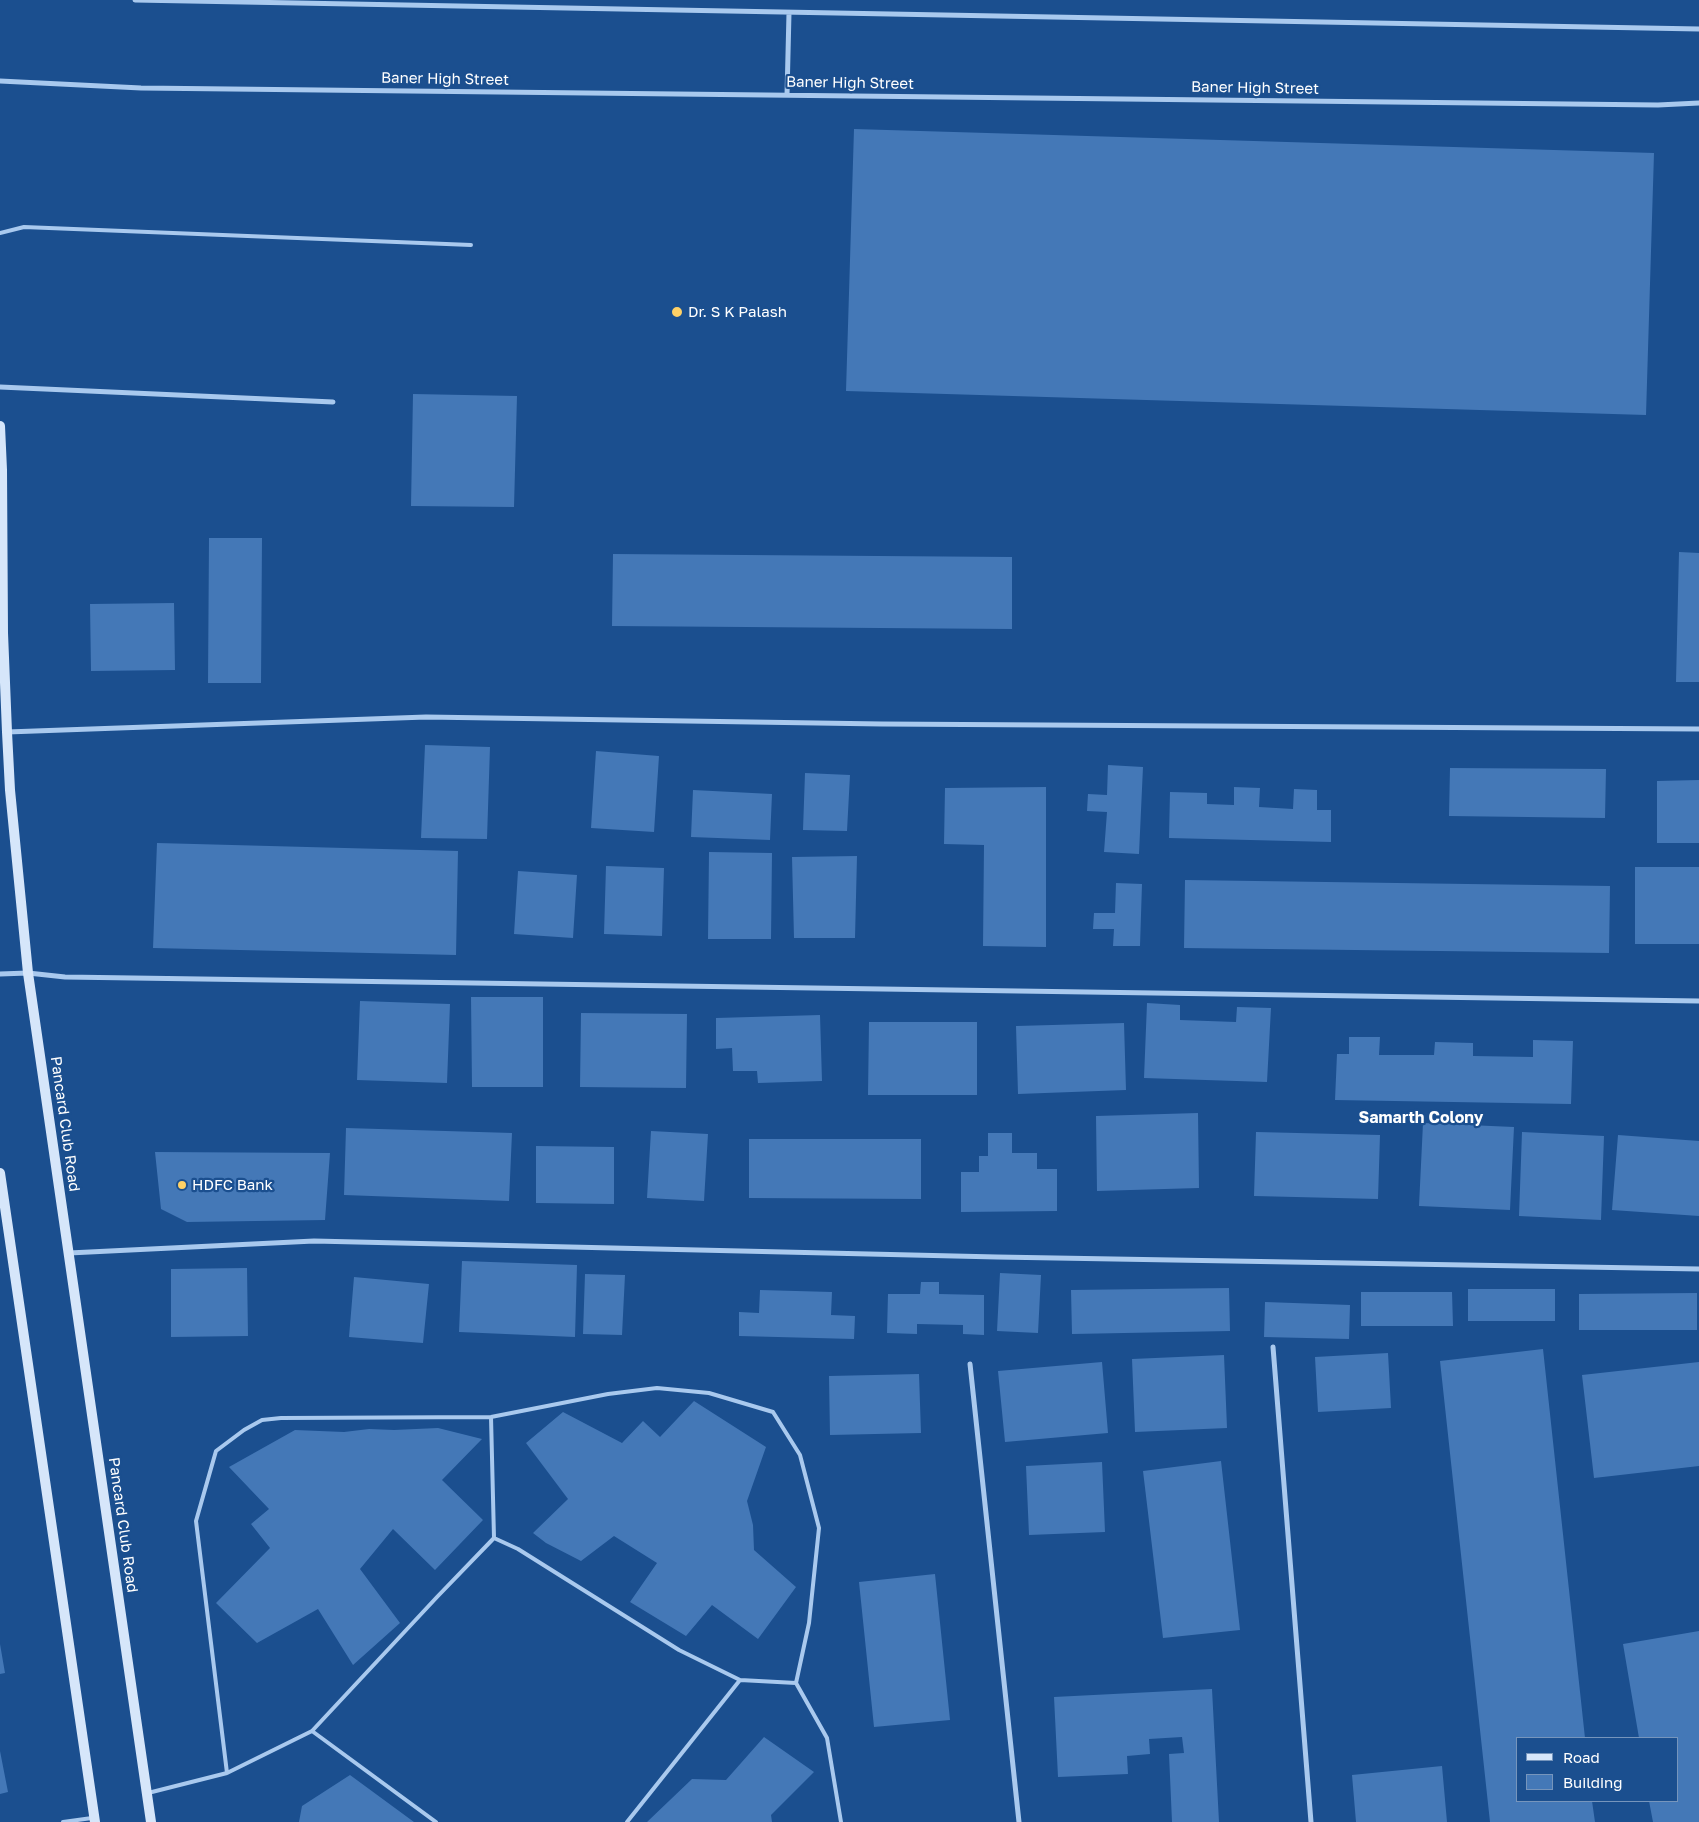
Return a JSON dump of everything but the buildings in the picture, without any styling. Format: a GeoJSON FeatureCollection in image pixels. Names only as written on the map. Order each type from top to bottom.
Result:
{"type":"FeatureCollection","features":[{"type":"Feature","properties":{"kind":"main road","name":"Pancard Club Road"},"geometry":{"type":"LineString","coordinates":[[0,426],[3,633],[7,732],[10,790],[28,973],[151,1822]]}},
{"type":"Feature","properties":{"kind":"main road"},"geometry":{"type":"LineString","coordinates":[[0,1174],[95,1820]]}},
{"type":"Feature","properties":{"kind":"street"},"geometry":{"type":"LineString","coordinates":[[135,0],[1699,29]]}},
{"type":"Feature","properties":{"kind":"street"},"geometry":{"type":"LineString","coordinates":[[788,95],[789,12]]}},
{"type":"Feature","properties":{"kind":"street","name":"Baner High Street"},"geometry":{"type":"LineString","coordinates":[[0,81],[141,88],[1648,105],[1699,103]]}},
{"type":"Feature","properties":{"kind":"street"},"geometry":{"type":"LineString","coordinates":[[0,388],[333,402]]}},
{"type":"Feature","properties":{"kind":"street"},"geometry":{"type":"LineString","coordinates":[[7,732],[426,717],[892,724],[1699,728]]}},
{"type":"Feature","properties":{"kind":"street"},"geometry":{"type":"LineString","coordinates":[[0,974],[28,973],[65,977],[1699,1001]]}},
{"type":"Feature","properties":{"kind":"street"},"geometry":{"type":"LineString","coordinates":[[69,1253],[314,1241],[997,1257],[1699,1269]]}},
{"type":"Feature","properties":{"kind":"street"},"geometry":{"type":"LineString","coordinates":[[1273,1347],[1310,1822]]}},
{"type":"Feature","properties":{"kind":"street"},"geometry":{"type":"LineString","coordinates":[[970,1364],[1019,1822]]}},
{"type":"Feature","properties":{"kind":"lane"},"geometry":{"type":"LineString","coordinates":[[0,233],[24,226],[470,245]]}},
{"type":"Feature","properties":{"kind":"lane"},"geometry":{"type":"LineString","coordinates":[[227,1773],[196,1521],[216,1451],[244,1430],[262,1420],[291,1418],[491,1417],[608,1394],[658,1388],[709,1394],[773,1412],[800,1455],[819,1528],[809,1624],[796,1683],[827,1738],[841,1822]]}},
{"type":"Feature","properties":{"kind":"lane"},"geometry":{"type":"LineString","coordinates":[[146,1793],[227,1773],[312,1731],[494,1538],[491,1417]]}},
{"type":"Feature","properties":{"kind":"lane"},"geometry":{"type":"LineString","coordinates":[[494,1538],[518,1549],[679,1650],[740,1680],[796,1683]]}},
{"type":"Feature","properties":{"kind":"lane"},"geometry":{"type":"LineString","coordinates":[[627,1822],[740,1680]]}},
{"type":"Feature","properties":{"kind":"lane"},"geometry":{"type":"LineString","coordinates":[[312,1731],[436,1822]]}},
{"type":"Feature","properties":{"kind":"lane"},"geometry":{"type":"LineString","coordinates":[[63,1822],[95,1820]]}},
{"type":"Feature","properties":{"kind":"place","name":"Dr. S K Palash"},"geometry":{"type":"Point","coordinates":[677,312]}},
{"type":"Feature","properties":{"kind":"place","name":"HDFC Bank"},"geometry":{"type":"Point","coordinates":[182,1185]}},
{"type":"Feature","properties":{"kind":"district","name":"Samarth Colony"},"geometry":{"type":"Point","coordinates":[1421,1118]}}]}
